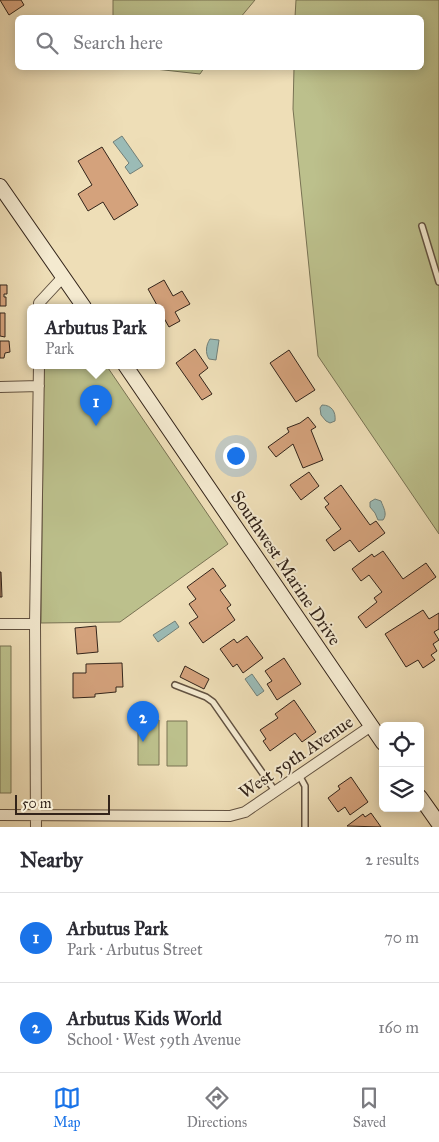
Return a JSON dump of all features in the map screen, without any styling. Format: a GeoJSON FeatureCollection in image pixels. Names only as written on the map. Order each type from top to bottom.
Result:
{"type":"FeatureCollection","features":[{"type":"Feature","properties":{"kind":"main road"},"geometry":{"type":"LineString","coordinates":[[0,186],[82,304]]}},
{"type":"Feature","properties":{"kind":"main road","name":"Southwest Marine Drive"},"geometry":{"type":"LineString","coordinates":[[128,369],[379,738]]}},
{"type":"Feature","properties":{"kind":"main road"},"geometry":{"type":"LineString","coordinates":[[424,803],[439,824]]}},
{"type":"Feature","properties":{"kind":"street"},"geometry":{"type":"LineString","coordinates":[[39,304],[63,277]]}},
{"type":"Feature","properties":{"kind":"street"},"geometry":{"type":"LineString","coordinates":[[36,827],[35,624],[39,369]]}},
{"type":"Feature","properties":{"kind":"street"},"geometry":{"type":"LineString","coordinates":[[0,387],[38,386]]}},
{"type":"Feature","properties":{"kind":"street"},"geometry":{"type":"LineString","coordinates":[[0,624],[35,624]]}},
{"type":"Feature","properties":{"kind":"street","name":"West 59th Avenue"},"geometry":{"type":"LineString","coordinates":[[0,815],[230,816],[245,812],[370,726]]}},
{"type":"Feature","properties":{"kind":"lane"},"geometry":{"type":"LineString","coordinates":[[422,226],[439,282]]}},
{"type":"Feature","properties":{"kind":"lane"},"geometry":{"type":"LineString","coordinates":[[175,684],[206,697],[213,702],[276,792]]}},
{"type":"Feature","properties":{"kind":"lane"},"geometry":{"type":"LineString","coordinates":[[299,776],[306,786],[305,827]]}},
{"type":"Feature","properties":{"kind":"green space"},"geometry":{"type":"Polygon","coordinates":[[[113,0],[255,0],[242,15],[113,15],[113,0]]]}},
{"type":"Feature","properties":{"kind":"green space"},"geometry":{"type":"Polygon","coordinates":[[[296,0],[439,0],[439,534],[318,356],[293,109],[294,70],[424,70],[424,15],[295,15],[296,0]]]}},
{"type":"Feature","properties":{"kind":"green space"},"geometry":{"type":"Polygon","coordinates":[[[164,70],[203,70],[200,74],[164,70]]]}},
{"type":"Feature","properties":{"kind":"green space"},"geometry":{"type":"Polygon","coordinates":[[[44,369],[109,369],[228,544],[120,622],[41,623],[44,369]]]}},
{"type":"Feature","properties":{"kind":"green space"},"geometry":{"type":"Polygon","coordinates":[[[0,646],[11,646],[11,793],[0,793],[0,646]]]}},
{"type":"Feature","properties":{"kind":"green space"},"geometry":{"type":"Polygon","coordinates":[[[138,720],[159,720],[159,765],[138,765],[138,720]]]}},
{"type":"Feature","properties":{"kind":"green space"},"geometry":{"type":"Polygon","coordinates":[[[167,721],[187,721],[187,766],[167,766],[167,721]]]}},
{"type":"Feature","properties":{"kind":"water"},"geometry":{"type":"Polygon","coordinates":[[[122,136],[143,166],[130,174],[125,167],[129,163],[113,142],[122,136]]]}},
{"type":"Feature","properties":{"kind":"water"},"geometry":{"type":"Polygon","coordinates":[[[210,339],[219,340],[216,360],[209,359],[207,354],[207,346],[210,339]]]}},
{"type":"Feature","properties":{"kind":"water"},"geometry":{"type":"Polygon","coordinates":[[[322,405],[328,406],[333,410],[335,421],[330,423],[321,415],[320,408],[322,405]]]}},
{"type":"Feature","properties":{"kind":"water"},"geometry":{"type":"Polygon","coordinates":[[[375,499],[381,501],[384,508],[385,515],[383,520],[378,520],[370,507],[370,502],[375,499]]]}},
{"type":"Feature","properties":{"kind":"water"},"geometry":{"type":"Polygon","coordinates":[[[175,621],[179,627],[158,642],[153,635],[175,621]]]}},
{"type":"Feature","properties":{"kind":"water"},"geometry":{"type":"Polygon","coordinates":[[[252,674],[264,691],[257,696],[245,679],[252,674]]]}},
{"type":"Feature","properties":{"kind":"building"},"geometry":{"type":"Polygon","coordinates":[[[0,0],[21,0],[24,5],[9,15],[0,0]]]}},
{"type":"Feature","properties":{"kind":"building"},"geometry":{"type":"Polygon","coordinates":[[[102,147],[138,205],[114,220],[103,202],[88,211],[78,194],[92,185],[78,161],[102,147]]]}},
{"type":"Feature","properties":{"kind":"building"},"geometry":{"type":"Polygon","coordinates":[[[164,280],[173,296],[182,291],[190,304],[175,312],[180,321],[169,327],[165,320],[165,304],[156,304],[148,289],[164,280]]]}},
{"type":"Feature","properties":{"kind":"building"},"geometry":{"type":"Polygon","coordinates":[[[0,285],[7,285],[7,294],[4,294],[6,306],[0,306],[0,285]]]}},
{"type":"Feature","properties":{"kind":"building"},"geometry":{"type":"Polygon","coordinates":[[[0,313],[5,313],[5,337],[0,336],[0,313]]]}},
{"type":"Feature","properties":{"kind":"building"},"geometry":{"type":"Polygon","coordinates":[[[0,341],[9,341],[10,352],[5,353],[4,358],[0,358],[0,341]]]}},
{"type":"Feature","properties":{"kind":"building"},"geometry":{"type":"Polygon","coordinates":[[[195,349],[208,368],[199,375],[212,394],[202,400],[176,363],[195,349]]]}},
{"type":"Feature","properties":{"kind":"building"},"geometry":{"type":"Polygon","coordinates":[[[289,350],[315,390],[296,402],[270,363],[289,350]]]}},
{"type":"Feature","properties":{"kind":"building"},"geometry":{"type":"Polygon","coordinates":[[[308,417],[316,427],[311,430],[323,460],[303,468],[293,444],[276,457],[268,447],[289,432],[287,428],[300,423],[308,417]]]}},
{"type":"Feature","properties":{"kind":"building"},"geometry":{"type":"Polygon","coordinates":[[[309,472],[319,486],[301,500],[290,485],[309,472]]]}},
{"type":"Feature","properties":{"kind":"building"},"geometry":{"type":"Polygon","coordinates":[[[341,485],[370,525],[376,521],[385,533],[359,552],[350,540],[334,551],[326,540],[341,529],[325,507],[329,504],[324,498],[341,485]]]}},
{"type":"Feature","properties":{"kind":"building"},"geometry":{"type":"Polygon","coordinates":[[[383,551],[403,579],[426,563],[436,577],[366,628],[358,617],[377,602],[374,598],[382,592],[369,575],[361,581],[352,569],[372,554],[374,557],[383,551]]]}},
{"type":"Feature","properties":{"kind":"building"},"geometry":{"type":"Polygon","coordinates":[[[213,568],[226,586],[220,590],[231,605],[227,608],[235,620],[203,643],[189,623],[198,617],[189,604],[196,599],[187,587],[213,568]]]}},
{"type":"Feature","properties":{"kind":"building"},"geometry":{"type":"Polygon","coordinates":[[[1,572],[2,597],[0,597],[1,572]]]}},
{"type":"Feature","properties":{"kind":"building"},"geometry":{"type":"Polygon","coordinates":[[[423,610],[429,619],[439,613],[439,629],[434,632],[439,640],[433,644],[437,651],[431,655],[435,660],[423,668],[418,660],[406,667],[385,634],[423,610]]]}},
{"type":"Feature","properties":{"kind":"building"},"geometry":{"type":"Polygon","coordinates":[[[96,626],[98,652],[77,654],[75,628],[96,626]]]}},
{"type":"Feature","properties":{"kind":"building"},"geometry":{"type":"Polygon","coordinates":[[[247,636],[263,658],[243,673],[237,664],[233,667],[220,649],[234,639],[237,643],[247,636]]]}},
{"type":"Feature","properties":{"kind":"building"},"geometry":{"type":"Polygon","coordinates":[[[284,658],[301,684],[277,700],[267,684],[272,681],[265,671],[284,658]]]}},
{"type":"Feature","properties":{"kind":"building"},"geometry":{"type":"Polygon","coordinates":[[[122,663],[123,687],[116,687],[116,692],[95,694],[95,697],[73,698],[73,673],[86,673],[86,664],[122,663]]]}},
{"type":"Feature","properties":{"kind":"building"},"geometry":{"type":"Polygon","coordinates":[[[185,666],[209,679],[204,689],[180,677],[185,666]]]}},
{"type":"Feature","properties":{"kind":"building"},"geometry":{"type":"Polygon","coordinates":[[[294,700],[316,732],[302,742],[295,733],[270,751],[263,741],[266,739],[260,730],[278,718],[275,714],[294,700]]]}},
{"type":"Feature","properties":{"kind":"building"},"geometry":{"type":"Polygon","coordinates":[[[351,777],[368,802],[350,815],[345,807],[338,812],[328,798],[340,789],[338,786],[351,777]]]}},
{"type":"Feature","properties":{"kind":"building"},"geometry":{"type":"Polygon","coordinates":[[[371,813],[381,827],[347,826],[363,814],[365,817],[371,813]]]}},
{"type":"Feature","properties":{"kind":"place","name":"Arbutus Park"},"geometry":{"type":"Point","coordinates":[96,426]}},
{"type":"Feature","properties":{"kind":"place","name":"Arbutus Kids World"},"geometry":{"type":"Point","coordinates":[143,742]}}]}
